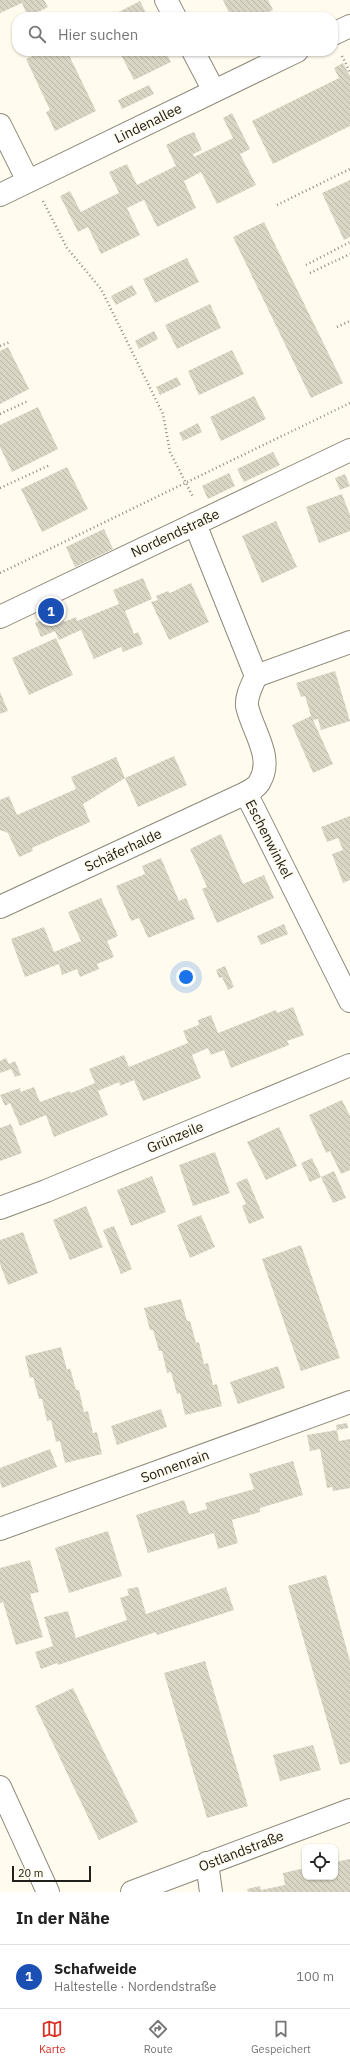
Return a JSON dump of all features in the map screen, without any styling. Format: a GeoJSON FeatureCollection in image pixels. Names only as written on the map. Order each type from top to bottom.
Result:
{"type":"FeatureCollection","features":[{"type":"Feature","properties":{"kind":"street"},"geometry":{"type":"LineString","coordinates":[[166,0],[172,12]]}},
{"type":"Feature","properties":{"kind":"street"},"geometry":{"type":"LineString","coordinates":[[338,32],[350,26]]}},
{"type":"Feature","properties":{"kind":"street"},"geometry":{"type":"LineString","coordinates":[[196,56],[214,90]]}},
{"type":"Feature","properties":{"kind":"street","name":"Lindenallee"},"geometry":{"type":"LineString","coordinates":[[0,195],[286,56]]}},
{"type":"Feature","properties":{"kind":"street"},"geometry":{"type":"LineString","coordinates":[[0,125],[30,180]]}},
{"type":"Feature","properties":{"kind":"street","name":"Nordendstraße"},"geometry":{"type":"LineString","coordinates":[[0,617],[350,450]]}},
{"type":"Feature","properties":{"kind":"street"},"geometry":{"type":"LineString","coordinates":[[200,521],[256,676],[350,642]]}},
{"type":"Feature","properties":{"kind":"street","name":"Eschenwinkel"},"geometry":{"type":"LineString","coordinates":[[256,676],[249,690],[247,705],[263,754],[265,770],[260,782],[246,793],[350,1001]]}},
{"type":"Feature","properties":{"kind":"street","name":"Schäferhalde"},"geometry":{"type":"LineString","coordinates":[[0,907],[246,793]]}},
{"type":"Feature","properties":{"kind":"street","name":"Grünzeile"},"geometry":{"type":"LineString","coordinates":[[0,1208],[46,1191],[350,1065]]}},
{"type":"Feature","properties":{"kind":"street","name":"Sonnenrain"},"geometry":{"type":"LineString","coordinates":[[0,1529],[350,1402]]}},
{"type":"Feature","properties":{"kind":"street"},"geometry":{"type":"LineString","coordinates":[[0,1787],[48,1892]]}},
{"type":"Feature","properties":{"kind":"street","name":"Ostlandstraße"},"geometry":{"type":"LineString","coordinates":[[132,1892],[350,1810]]}},
{"type":"Feature","properties":{"kind":"street"},"geometry":{"type":"LineString","coordinates":[[208,1863],[211,1892]]}},
{"type":"Feature","properties":{"kind":"path"},"geometry":{"type":"LineString","coordinates":[[277,205],[350,169]]}},
{"type":"Feature","properties":{"kind":"path"},"geometry":{"type":"LineString","coordinates":[[30,180],[67,248],[101,288],[163,414],[170,452],[186,483],[200,521]]}},
{"type":"Feature","properties":{"kind":"path"},"geometry":{"type":"LineString","coordinates":[[306,265],[350,242]]}},
{"type":"Feature","properties":{"kind":"path"},"geometry":{"type":"LineString","coordinates":[[310,273],[350,254]]}},
{"type":"Feature","properties":{"kind":"path"},"geometry":{"type":"LineString","coordinates":[[337,327],[350,321]]}},
{"type":"Feature","properties":{"kind":"path"},"geometry":{"type":"LineString","coordinates":[[0,346],[10,342]]}},
{"type":"Feature","properties":{"kind":"path"},"geometry":{"type":"LineString","coordinates":[[0,414],[28,401]]}},
{"type":"Feature","properties":{"kind":"path"},"geometry":{"type":"LineString","coordinates":[[0,573],[350,403]]}},
{"type":"Feature","properties":{"kind":"path"},"geometry":{"type":"LineString","coordinates":[[0,488],[50,465]]}},
{"type":"Feature","properties":{"kind":"building"},"geometry":{"type":"Polygon","coordinates":[[[0,0],[44,0],[48,7],[38,12],[26,12],[22,3],[0,13],[0,0]]]}},
{"type":"Feature","properties":{"kind":"building"},"geometry":{"type":"Polygon","coordinates":[[[223,0],[268,0],[273,10],[269,12],[229,12],[223,0]]]}},
{"type":"Feature","properties":{"kind":"building"},"geometry":{"type":"Polygon","coordinates":[[[140,1],[146,12],[119,12],[140,1]]]}},
{"type":"Feature","properties":{"kind":"building"},"geometry":{"type":"Polygon","coordinates":[[[33,56],[69,56],[96,111],[55,131],[46,112],[50,110],[26,59],[33,56]]]}},
{"type":"Feature","properties":{"kind":"building"},"geometry":{"type":"Polygon","coordinates":[[[122,56],[168,56],[171,62],[134,80],[122,56]]]}},
{"type":"Feature","properties":{"kind":"building"},"geometry":{"type":"Polygon","coordinates":[[[343,63],[350,76],[350,126],[273,164],[252,121],[339,78],[334,68],[343,63]]]}},
{"type":"Feature","properties":{"kind":"building"},"geometry":{"type":"Polygon","coordinates":[[[149,85],[154,94],[122,109],[118,100],[149,85]]]}},
{"type":"Feature","properties":{"kind":"building"},"geometry":{"type":"Polygon","coordinates":[[[232,113],[250,149],[240,154],[256,185],[217,204],[201,172],[184,181],[196,208],[157,227],[144,200],[127,208],[140,235],[101,254],[88,227],[78,232],[60,196],[70,191],[81,212],[119,193],[109,172],[127,164],[137,185],[176,166],[166,145],[184,136],[194,132],[202,150],[193,154],[194,157],[233,138],[223,118],[232,113]]]}},
{"type":"Feature","properties":{"kind":"building"},"geometry":{"type":"Polygon","coordinates":[[[350,180],[350,237],[344,240],[322,193],[350,180]]]}},
{"type":"Feature","properties":{"kind":"building"},"geometry":{"type":"Polygon","coordinates":[[[264,222],[343,383],[311,398],[233,237],[264,222]]]}},
{"type":"Feature","properties":{"kind":"building"},"geometry":{"type":"Polygon","coordinates":[[[187,258],[199,282],[155,303],[143,279],[187,258]]]}},
{"type":"Feature","properties":{"kind":"building"},"geometry":{"type":"Polygon","coordinates":[[[132,285],[137,294],[116,305],[111,296],[132,285]]]}},
{"type":"Feature","properties":{"kind":"building"},"geometry":{"type":"Polygon","coordinates":[[[210,304],[221,328],[177,349],[165,325],[210,304]]]}},
{"type":"Feature","properties":{"kind":"building"},"geometry":{"type":"Polygon","coordinates":[[[154,331],[158,339],[139,349],[135,341],[154,331]]]}},
{"type":"Feature","properties":{"kind":"building"},"geometry":{"type":"Polygon","coordinates":[[[8,347],[29,389],[0,404],[0,351],[8,347]]]}},
{"type":"Feature","properties":{"kind":"building"},"geometry":{"type":"Polygon","coordinates":[[[232,350],[244,374],[199,395],[188,371],[232,350]]]}},
{"type":"Feature","properties":{"kind":"building"},"geometry":{"type":"Polygon","coordinates":[[[177,377],[181,385],[160,395],[156,387],[177,377]]]}},
{"type":"Feature","properties":{"kind":"building"},"geometry":{"type":"Polygon","coordinates":[[[254,396],[266,419],[221,441],[210,417],[254,396]]]}},
{"type":"Feature","properties":{"kind":"building"},"geometry":{"type":"Polygon","coordinates":[[[38,407],[58,449],[12,472],[0,447],[0,425],[38,407]]]}},
{"type":"Feature","properties":{"kind":"building"},"geometry":{"type":"Polygon","coordinates":[[[198,423],[202,432],[183,441],[179,433],[198,423]]]}},
{"type":"Feature","properties":{"kind":"building"},"geometry":{"type":"Polygon","coordinates":[[[273,452],[280,465],[244,482],[237,469],[273,452]]]}},
{"type":"Feature","properties":{"kind":"building"},"geometry":{"type":"Polygon","coordinates":[[[67,467],[88,509],[42,532],[21,489],[67,467]]]}},
{"type":"Feature","properties":{"kind":"building"},"geometry":{"type":"Polygon","coordinates":[[[229,473],[235,486],[208,499],[202,486],[229,473]]]}},
{"type":"Feature","properties":{"kind":"building"},"geometry":{"type":"Polygon","coordinates":[[[345,474],[350,486],[340,490],[335,478],[345,474]]]}},
{"type":"Feature","properties":{"kind":"building"},"geometry":{"type":"Polygon","coordinates":[[[342,494],[350,515],[350,531],[319,543],[306,507],[342,494]]]}},
{"type":"Feature","properties":{"kind":"building"},"geometry":{"type":"Polygon","coordinates":[[[276,521],[297,567],[262,583],[242,536],[276,521]]]}},
{"type":"Feature","properties":{"kind":"building"},"geometry":{"type":"Polygon","coordinates":[[[104,529],[113,549],[75,567],[66,547],[104,529]]]}},
{"type":"Feature","properties":{"kind":"building"},"geometry":{"type":"Polygon","coordinates":[[[143,578],[152,599],[125,611],[134,634],[138,632],[143,644],[123,652],[121,647],[94,659],[81,630],[59,640],[55,631],[41,637],[35,623],[60,613],[64,622],[76,617],[77,621],[119,604],[113,590],[143,578]]]}},
{"type":"Feature","properties":{"kind":"building"},"geometry":{"type":"Polygon","coordinates":[[[191,583],[209,622],[169,640],[151,602],[158,600],[156,596],[168,591],[170,593],[191,583]]]}},
{"type":"Feature","properties":{"kind":"building"},"geometry":{"type":"Polygon","coordinates":[[[56,638],[73,675],[29,695],[12,658],[56,638]]]}},
{"type":"Feature","properties":{"kind":"building"},"geometry":{"type":"Polygon","coordinates":[[[335,671],[350,721],[321,730],[318,719],[313,720],[333,764],[313,773],[292,725],[311,716],[305,696],[301,697],[296,683],[335,671]]]}},
{"type":"Feature","properties":{"kind":"building"},"geometry":{"type":"Polygon","coordinates":[[[0,692],[8,711],[0,714],[0,692]]]}},
{"type":"Feature","properties":{"kind":"building"},"geometry":{"type":"Polygon","coordinates":[[[174,756],[187,785],[138,807],[125,778],[174,756]]]}},
{"type":"Feature","properties":{"kind":"building"},"geometry":{"type":"Polygon","coordinates":[[[116,757],[125,778],[83,804],[90,822],[32,848],[33,851],[19,857],[8,833],[0,830],[0,800],[9,796],[17,815],[76,789],[71,777],[116,757]]]}},
{"type":"Feature","properties":{"kind":"building"},"geometry":{"type":"Polygon","coordinates":[[[350,816],[350,880],[343,883],[332,854],[343,850],[338,838],[327,842],[321,827],[350,816]]]}},
{"type":"Feature","properties":{"kind":"building"},"geometry":{"type":"Polygon","coordinates":[[[221,834],[243,884],[264,875],[274,898],[217,923],[202,889],[207,887],[190,849],[221,834]]]}},
{"type":"Feature","properties":{"kind":"building"},"geometry":{"type":"Polygon","coordinates":[[[161,858],[179,901],[186,898],[195,919],[148,938],[139,918],[131,921],[116,886],[145,874],[142,866],[161,858]]]}},
{"type":"Feature","properties":{"kind":"building"},"geometry":{"type":"Polygon","coordinates":[[[101,898],[118,936],[107,941],[114,957],[97,964],[99,969],[80,977],[77,969],[62,975],[59,964],[25,977],[11,939],[44,927],[54,952],[81,941],[68,912],[101,898]]]}},
{"type":"Feature","properties":{"kind":"building"},"geometry":{"type":"Polygon","coordinates":[[[284,924],[288,934],[261,945],[257,936],[284,924]]]}},
{"type":"Feature","properties":{"kind":"building"},"geometry":{"type":"Polygon","coordinates":[[[225,966],[234,987],[228,990],[222,977],[219,978],[216,970],[225,966]]]}},
{"type":"Feature","properties":{"kind":"building"},"geometry":{"type":"Polygon","coordinates":[[[293,1007],[304,1035],[287,1041],[289,1045],[231,1068],[224,1050],[211,1055],[208,1048],[192,1055],[201,1078],[143,1101],[134,1080],[120,1086],[119,1082],[98,1091],[108,1115],[54,1137],[46,1115],[20,1126],[10,1103],[5,1106],[0,1095],[20,1088],[21,1092],[34,1087],[40,1102],[70,1091],[71,1093],[95,1083],[89,1069],[124,1055],[129,1067],[188,1043],[183,1031],[199,1025],[198,1020],[211,1015],[218,1033],[276,1010],[277,1013],[293,1007]]]}},
{"type":"Feature","properties":{"kind":"building"},"geometry":{"type":"Polygon","coordinates":[[[6,1058],[9,1064],[15,1061],[21,1075],[15,1077],[11,1069],[0,1073],[0,1061],[6,1058]]]}},
{"type":"Feature","properties":{"kind":"building"},"geometry":{"type":"Polygon","coordinates":[[[342,1100],[350,1116],[350,1170],[341,1174],[330,1151],[326,1153],[309,1115],[342,1100]]]}},
{"type":"Feature","properties":{"kind":"building"},"geometry":{"type":"Polygon","coordinates":[[[11,1124],[22,1153],[0,1161],[0,1128],[11,1124]]]}},
{"type":"Feature","properties":{"kind":"building"},"geometry":{"type":"Polygon","coordinates":[[[279,1127],[297,1166],[266,1180],[247,1142],[279,1127]]]}},
{"type":"Feature","properties":{"kind":"building"},"geometry":{"type":"Polygon","coordinates":[[[215,1152],[230,1193],[193,1206],[179,1165],[215,1152]]]}},
{"type":"Feature","properties":{"kind":"building"},"geometry":{"type":"Polygon","coordinates":[[[312,1158],[321,1177],[310,1182],[301,1163],[312,1158]]]}},
{"type":"Feature","properties":{"kind":"building"},"geometry":{"type":"Polygon","coordinates":[[[334,1171],[346,1198],[333,1203],[321,1177],[334,1171]]]}},
{"type":"Feature","properties":{"kind":"building"},"geometry":{"type":"Polygon","coordinates":[[[152,1176],[166,1212],[131,1226],[117,1190],[152,1176]]]}},
{"type":"Feature","properties":{"kind":"building"},"geometry":{"type":"Polygon","coordinates":[[[247,1178],[264,1218],[249,1224],[242,1206],[246,1204],[236,1183],[247,1178]]]}},
{"type":"Feature","properties":{"kind":"building"},"geometry":{"type":"Polygon","coordinates":[[[86,1206],[103,1247],[70,1260],[53,1220],[86,1206]]]}},
{"type":"Feature","properties":{"kind":"building"},"geometry":{"type":"Polygon","coordinates":[[[201,1215],[215,1247],[190,1258],[177,1225],[201,1215]]]}},
{"type":"Feature","properties":{"kind":"building"},"geometry":{"type":"Polygon","coordinates":[[[114,1226],[132,1269],[121,1274],[103,1230],[114,1226]]]}},
{"type":"Feature","properties":{"kind":"building"},"geometry":{"type":"Polygon","coordinates":[[[23,1232],[38,1273],[8,1285],[0,1264],[0,1240],[23,1232]]]}},
{"type":"Feature","properties":{"kind":"building"},"geometry":{"type":"Polygon","coordinates":[[[301,1245],[340,1358],[301,1371],[262,1259],[301,1245]]]}},
{"type":"Feature","properties":{"kind":"building"},"geometry":{"type":"Polygon","coordinates":[[[181,1299],[187,1321],[190,1321],[196,1343],[199,1342],[204,1364],[208,1363],[213,1385],[217,1384],[222,1406],[185,1415],[180,1393],[177,1394],[171,1372],[167,1373],[162,1351],[159,1351],[153,1330],[150,1330],[144,1308],[181,1299]]]}},
{"type":"Feature","properties":{"kind":"building"},"geometry":{"type":"Polygon","coordinates":[[[61,1347],[67,1370],[70,1368],[76,1390],[79,1390],[84,1412],[88,1411],[93,1433],[97,1432],[102,1454],[65,1463],[60,1441],[56,1442],[51,1420],[47,1421],[42,1399],[39,1399],[33,1377],[30,1378],[25,1356],[61,1347]]]}},
{"type":"Feature","properties":{"kind":"building"},"geometry":{"type":"Polygon","coordinates":[[[278,1366],[285,1388],[238,1404],[230,1382],[278,1366]]]}},
{"type":"Feature","properties":{"kind":"building"},"geometry":{"type":"Polygon","coordinates":[[[161,1409],[167,1427],[117,1445],[111,1426],[161,1409]]]}},
{"type":"Feature","properties":{"kind":"building"},"geometry":{"type":"Polygon","coordinates":[[[347,1423],[348,1428],[337,1430],[336,1425],[347,1423]]]}},
{"type":"Feature","properties":{"kind":"building"},"geometry":{"type":"Polygon","coordinates":[[[337,1430],[339,1441],[350,1439],[350,1488],[333,1491],[332,1487],[327,1488],[320,1449],[310,1451],[307,1435],[337,1430]]]}},
{"type":"Feature","properties":{"kind":"building"},"geometry":{"type":"Polygon","coordinates":[[[50,1449],[57,1467],[2,1488],[0,1481],[0,1468],[50,1449]]]}},
{"type":"Feature","properties":{"kind":"building"},"geometry":{"type":"Polygon","coordinates":[[[293,1461],[303,1495],[260,1508],[260,1512],[232,1520],[238,1543],[218,1549],[214,1533],[148,1553],[136,1515],[184,1500],[189,1514],[207,1509],[205,1503],[254,1489],[249,1474],[293,1461]]]}},
{"type":"Feature","properties":{"kind":"building"},"geometry":{"type":"Polygon","coordinates":[[[108,1531],[122,1576],[69,1593],[55,1548],[108,1531]]]}},
{"type":"Feature","properties":{"kind":"building"},"geometry":{"type":"Polygon","coordinates":[[[30,1560],[39,1592],[30,1594],[43,1637],[16,1645],[3,1602],[0,1603],[0,1568],[30,1560]]]}},
{"type":"Feature","properties":{"kind":"building"},"geometry":{"type":"Polygon","coordinates":[[[326,1575],[350,1661],[350,1762],[340,1765],[288,1586],[326,1575]]]}},
{"type":"Feature","properties":{"kind":"building"},"geometry":{"type":"Polygon","coordinates":[[[138,1587],[146,1614],[226,1587],[234,1610],[157,1635],[156,1632],[58,1665],[57,1663],[41,1669],[35,1652],[53,1646],[44,1617],[68,1611],[76,1638],[127,1620],[120,1598],[129,1595],[127,1589],[138,1587]]]}},
{"type":"Feature","properties":{"kind":"building"},"geometry":{"type":"Polygon","coordinates":[[[205,1661],[248,1806],[207,1818],[164,1673],[205,1661]]]}},
{"type":"Feature","properties":{"kind":"building"},"geometry":{"type":"Polygon","coordinates":[[[73,1688],[138,1822],[99,1840],[35,1706],[73,1688]]]}},
{"type":"Feature","properties":{"kind":"building"},"geometry":{"type":"Polygon","coordinates":[[[313,1745],[321,1770],[280,1781],[273,1755],[313,1745]]]}},
{"type":"Feature","properties":{"kind":"building"},"geometry":{"type":"Polygon","coordinates":[[[350,1859],[350,1892],[248,1892],[247,1889],[260,1886],[261,1890],[285,1885],[283,1873],[302,1869],[302,1880],[338,1880],[338,1861],[350,1859]]]}},
{"type":"Feature","properties":{"kind":"place","name":"Schafweide"},"geometry":{"type":"Point","coordinates":[51,611]}}]}
